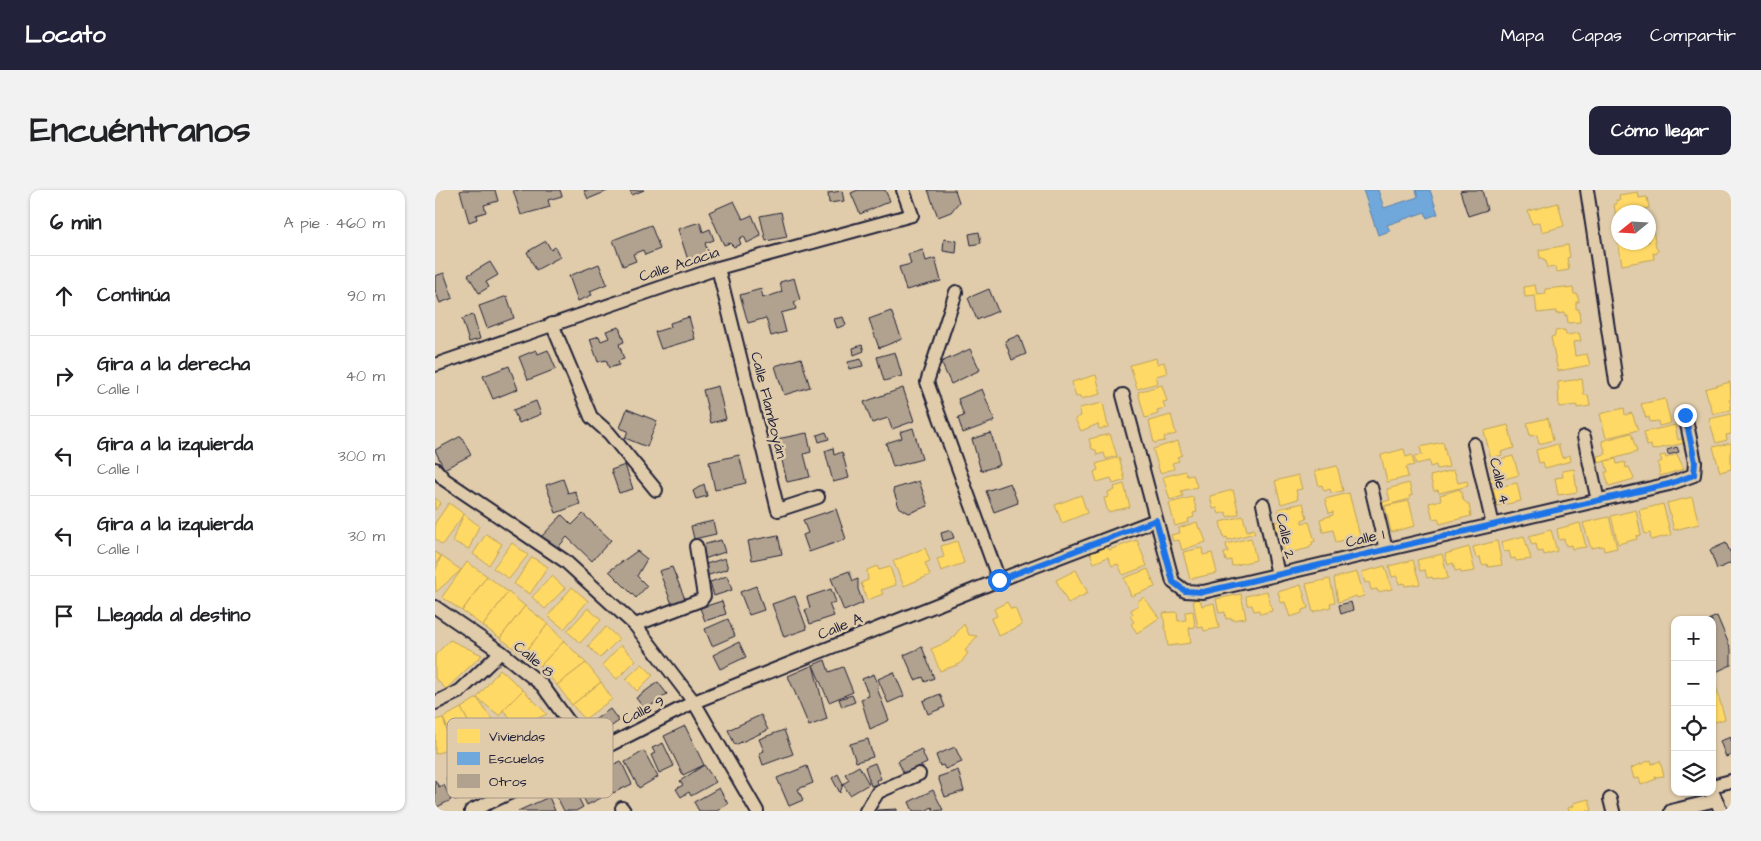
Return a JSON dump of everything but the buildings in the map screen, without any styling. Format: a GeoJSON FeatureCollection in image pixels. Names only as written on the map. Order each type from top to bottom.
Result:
{"type":"FeatureCollection","features":[{"type":"Feature","properties":{"kind":"street","name":"Calle Acacia"},"geometry":{"type":"LineString","coordinates":[[435,364],[718,268],[912,215],[903,190]]}},
{"type":"Feature","properties":{"kind":"street"},"geometry":{"type":"LineString","coordinates":[[1587,190],[1616,381]]}},
{"type":"Feature","properties":{"kind":"street","name":"Calle Flamboyán"},"geometry":{"type":"LineString","coordinates":[[718,268],[779,510],[818,497]]}},
{"type":"Feature","properties":{"kind":"street"},"geometry":{"type":"LineString","coordinates":[[956,292],[927,382],[999,580]]}},
{"type":"Feature","properties":{"kind":"street"},"geometry":{"type":"LineString","coordinates":[[552,324],[591,417],[609,433],[656,490]]}},
{"type":"Feature","properties":{"kind":"street","name":"Calle 1"},"geometry":{"type":"LineString","coordinates":[[1123,395],[1173,582],[1185,591],[1203,592],[1598,501],[1669,484],[1694,475],[1695,462],[1685,415]]}},
{"type":"Feature","properties":{"kind":"street"},"geometry":{"type":"LineString","coordinates":[[1584,436],[1598,501]]}},
{"type":"Feature","properties":{"kind":"street","name":"Calle 4"},"geometry":{"type":"LineString","coordinates":[[1475,444],[1493,525]]}},
{"type":"Feature","properties":{"kind":"street"},"geometry":{"type":"LineString","coordinates":[[435,469],[445,480],[565,561],[635,625],[694,702],[757,811]]}},
{"type":"Feature","properties":{"kind":"street"},"geometry":{"type":"LineString","coordinates":[[1371,487],[1386,550]]}},
{"type":"Feature","properties":{"kind":"street","name":"Calle 2"},"geometry":{"type":"LineString","coordinates":[[1263,504],[1278,575]]}},
{"type":"Feature","properties":{"kind":"street","name":"Calle A"},"geometry":{"type":"LineString","coordinates":[[694,702],[999,580],[1156,520]]}},
{"type":"Feature","properties":{"kind":"street"},"geometry":{"type":"LineString","coordinates":[[635,625],[701,600],[704,596],[696,546]]}},
{"type":"Feature","properties":{"kind":"street","name":"Calle 8"},"geometry":{"type":"LineString","coordinates":[[435,607],[501,652],[542,685],[566,718]]}},
{"type":"Feature","properties":{"kind":"street"},"geometry":{"type":"LineString","coordinates":[[435,703],[460,692],[501,652]]}},
{"type":"Feature","properties":{"kind":"street","name":"Calle 9"},"geometry":{"type":"LineString","coordinates":[[613,743],[694,702]]}},
{"type":"Feature","properties":{"kind":"street"},"geometry":{"type":"LineString","coordinates":[[866,811],[878,792],[919,774]]}},
{"type":"Feature","properties":{"kind":"street"},"geometry":{"type":"LineString","coordinates":[[1716,785],[1731,781]]}},
{"type":"Feature","properties":{"kind":"street","name":"Calle 9"},"geometry":{"type":"LineString","coordinates":[[471,811],[499,798]]}},
{"type":"Feature","properties":{"kind":"street"},"geometry":{"type":"LineString","coordinates":[[1671,811],[1716,801]]}},
{"type":"Feature","properties":{"kind":"route"},"geometry":{"type":"LineString","coordinates":[[999,580],[1156,520],[1173,582],[1185,591],[1203,592],[1669,484],[1694,475],[1695,462],[1685,415]]}}]}
